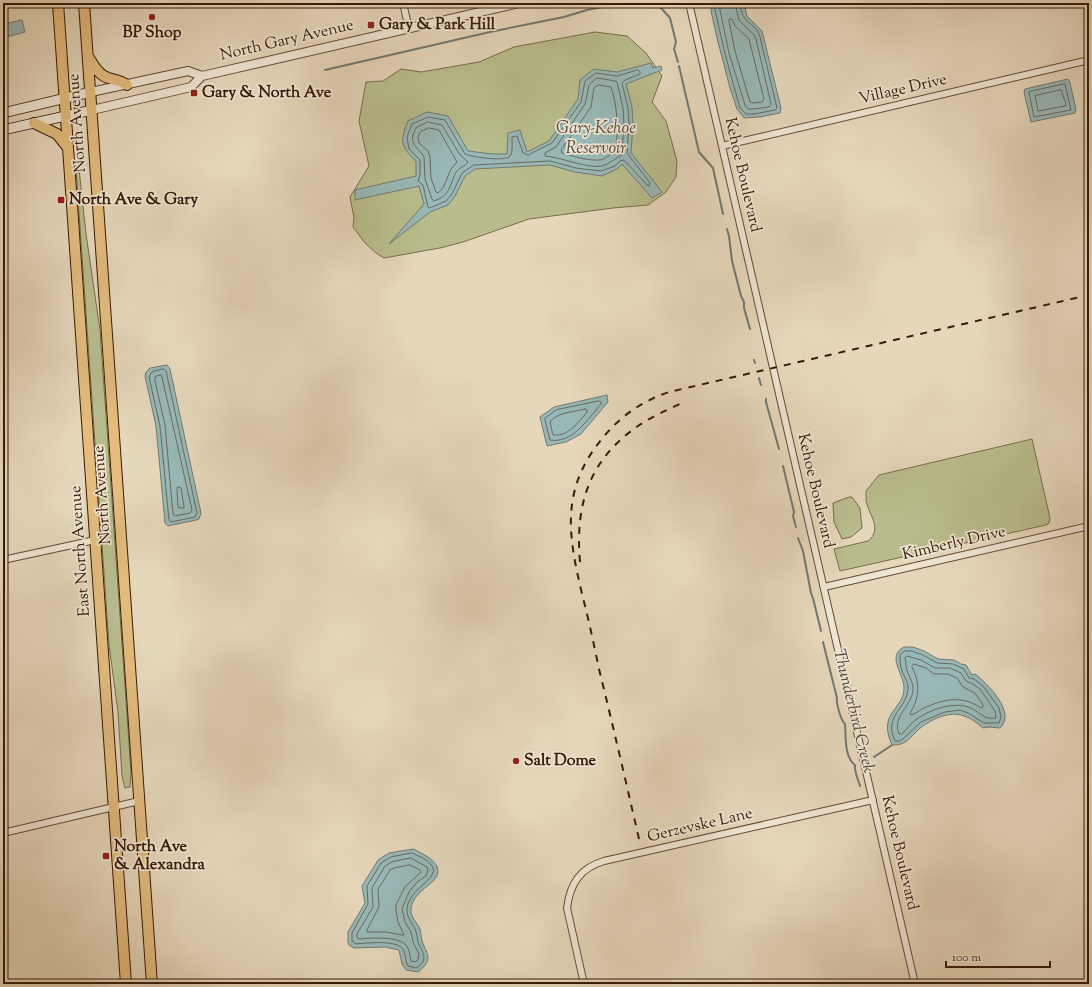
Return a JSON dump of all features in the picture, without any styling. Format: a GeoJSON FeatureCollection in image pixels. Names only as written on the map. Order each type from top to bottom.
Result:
{"type":"FeatureCollection","features":[{"type":"Feature","properties":{"kind":"main road","name":"North Avenue"},"geometry":{"type":"LineString","coordinates":[[58,3],[66,116]]}},
{"type":"Feature","properties":{"kind":"main road","name":"North Avenue"},"geometry":{"type":"LineString","coordinates":[[84,3],[152,984]]}},
{"type":"Feature","properties":{"kind":"main road"},"geometry":{"type":"LineString","coordinates":[[89,58],[94,66],[104,76],[120,80],[127,85]]}},
{"type":"Feature","properties":{"kind":"main road"},"geometry":{"type":"LineString","coordinates":[[3,113],[91,92]]}},
{"type":"Feature","properties":{"kind":"main road","name":"North Gary Avenue"},"geometry":{"type":"LineString","coordinates":[[3,130],[92,110]]}},
{"type":"Feature","properties":{"kind":"main road","name":"East North Avenue"},"geometry":{"type":"LineString","coordinates":[[66,116],[126,984]]}},
{"type":"Feature","properties":{"kind":"main road"},"geometry":{"type":"LineString","coordinates":[[34,123],[57,134],[68,149]]}},
{"type":"Feature","properties":{"kind":"street"},"geometry":{"type":"LineString","coordinates":[[403,3],[409,29]]}},
{"type":"Feature","properties":{"kind":"street","name":"North Gary Avenue"},"geometry":{"type":"LineString","coordinates":[[92,110],[191,87],[202,76],[519,3]]}},
{"type":"Feature","properties":{"kind":"street","name":"Kehoe Boulevard"},"geometry":{"type":"LineString","coordinates":[[689,3],[915,984]]}},
{"type":"Feature","properties":{"kind":"street","name":"Village Drive"},"geometry":{"type":"LineString","coordinates":[[722,146],[1089,60]]}},
{"type":"Feature","properties":{"kind":"street","name":"North Gary Avenue"},"geometry":{"type":"LineString","coordinates":[[91,92],[188,71],[202,76]]}},
{"type":"Feature","properties":{"kind":"street","name":"Kimberly Drive"},"geometry":{"type":"LineString","coordinates":[[824,586],[1089,526]]}},
{"type":"Feature","properties":{"kind":"street"},"geometry":{"type":"LineString","coordinates":[[3,560],[95,540]]}},
{"type":"Feature","properties":{"kind":"street","name":"Gerzevske Lane"},"geometry":{"type":"LineString","coordinates":[[584,984],[568,916],[569,898],[578,876],[597,863],[873,800]]}},
{"type":"Feature","properties":{"kind":"street"},"geometry":{"type":"LineString","coordinates":[[3,833],[139,801]]}},
{"type":"Feature","properties":{"kind":"green space"},"geometry":{"type":"Polygon","coordinates":[[[595,32],[627,36],[646,53],[662,76],[652,102],[666,121],[677,161],[676,177],[666,192],[648,205],[529,219],[463,242],[440,248],[384,258],[365,243],[353,227],[354,218],[350,197],[369,166],[359,121],[366,82],[383,81],[401,69],[421,72],[479,62],[514,47],[595,32]]]}},
{"type":"Feature","properties":{"kind":"green space"},"geometry":{"type":"Polygon","coordinates":[[[76,169],[79,169],[86,234],[100,330],[131,772],[130,787],[125,788],[122,776],[118,712],[109,645],[76,169]]]}},
{"type":"Feature","properties":{"kind":"green space"},"geometry":{"type":"Polygon","coordinates":[[[1032,439],[1050,518],[1049,523],[1046,525],[840,571],[834,549],[868,541],[874,532],[875,527],[866,501],[866,491],[879,475],[1032,439]]]}},
{"type":"Feature","properties":{"kind":"green space"},"geometry":{"type":"Polygon","coordinates":[[[852,497],[860,508],[862,528],[851,537],[842,539],[834,522],[833,503],[852,497]]]}},
{"type":"Feature","properties":{"kind":"water"},"geometry":{"type":"Polygon","coordinates":[[[711,3],[744,3],[747,16],[762,31],[781,108],[780,113],[760,117],[744,118],[737,109],[717,38],[711,11],[711,3]]]}},
{"type":"Feature","properties":{"kind":"water"},"geometry":{"type":"Polygon","coordinates":[[[22,20],[25,32],[3,38],[3,24],[22,20]]]}},
{"type":"Feature","properties":{"kind":"water","name":"Gary-Kehoe Reservoir"},"geometry":{"type":"Polygon","coordinates":[[[651,63],[653,68],[661,66],[662,70],[626,84],[632,107],[633,124],[631,153],[662,192],[652,198],[622,164],[617,169],[602,176],[575,172],[550,165],[475,169],[465,176],[455,196],[448,205],[430,212],[389,244],[424,204],[419,186],[355,200],[355,190],[416,176],[416,161],[404,147],[403,138],[408,121],[427,112],[448,116],[468,151],[507,154],[508,133],[520,130],[527,152],[549,141],[578,99],[580,80],[594,69],[617,72],[651,63]]]}},
{"type":"Feature","properties":{"kind":"water"},"geometry":{"type":"Polygon","coordinates":[[[1068,79],[1076,109],[1075,113],[1031,122],[1024,92],[1025,89],[1068,79]]]}},
{"type":"Feature","properties":{"kind":"water"},"geometry":{"type":"Polygon","coordinates":[[[167,365],[170,369],[201,513],[199,519],[168,526],[165,523],[156,426],[145,376],[146,372],[150,368],[167,365]]]}},
{"type":"Feature","properties":{"kind":"water"},"geometry":{"type":"Polygon","coordinates":[[[607,395],[608,402],[581,434],[566,442],[547,446],[540,417],[554,407],[607,395]]]}},
{"type":"Feature","properties":{"kind":"water"},"geometry":{"type":"Polygon","coordinates":[[[904,647],[913,647],[938,659],[954,660],[966,665],[972,675],[975,674],[993,691],[1003,707],[1005,714],[1004,722],[1000,728],[983,728],[967,717],[952,714],[940,717],[928,723],[904,743],[892,745],[888,734],[889,718],[900,702],[904,688],[897,666],[896,655],[904,647]]]}},
{"type":"Feature","properties":{"kind":"water"},"geometry":{"type":"Polygon","coordinates":[[[413,849],[434,862],[438,872],[431,883],[418,894],[413,901],[411,909],[412,915],[420,929],[422,941],[428,958],[426,964],[418,972],[406,970],[402,964],[399,950],[385,947],[354,948],[349,945],[348,942],[348,932],[365,903],[362,886],[378,860],[389,853],[413,849]]]}},
{"type":"Feature","properties":{"kind":"waterway"},"geometry":{"type":"LineString","coordinates":[[325,70],[623,3]]}},
{"type":"Feature","properties":{"kind":"waterway"},"geometry":{"type":"LineString","coordinates":[[652,3],[662,9],[670,18],[676,42],[674,49],[678,62]]}},
{"type":"Feature","properties":{"kind":"waterway","name":"Thunderbird Creek"},"geometry":{"type":"LineString","coordinates":[[679,66],[699,152],[713,168],[723,214]]}},
{"type":"Feature","properties":{"kind":"waterway","name":"Thunderbird Creek"},"geometry":{"type":"LineString","coordinates":[[727,229],[732,261],[750,329]]}},
{"type":"Feature","properties":{"kind":"waterway","name":"Thunderbird Creek"},"geometry":{"type":"LineString","coordinates":[[759,378],[761,385]]}},
{"type":"Feature","properties":{"kind":"waterway","name":"Thunderbird Creek"},"geometry":{"type":"LineString","coordinates":[[766,399],[779,449]]}},
{"type":"Feature","properties":{"kind":"waterway","name":"Thunderbird Creek"},"geometry":{"type":"LineString","coordinates":[[783,466],[796,527]]}},
{"type":"Feature","properties":{"kind":"waterway","name":"Thunderbird Creek"},"geometry":{"type":"LineString","coordinates":[[798,538],[803,551],[811,593],[821,631]]}},
{"type":"Feature","properties":{"kind":"waterway","name":"Thunderbird Creek"},"geometry":{"type":"LineString","coordinates":[[823,642],[839,712],[845,724],[847,752],[851,761],[855,765],[860,786]]}},
{"type":"Feature","properties":{"kind":"waterway"},"geometry":{"type":"LineString","coordinates":[[874,757],[892,745]]}},
{"type":"Feature","properties":{"kind":"railway"},"geometry":{"type":"LineString","coordinates":[[639,839],[578,576],[571,536],[573,497],[578,478],[588,459],[601,440],[623,417],[640,405],[669,392],[1089,295]]}},
{"type":"Feature","properties":{"kind":"railway"},"geometry":{"type":"LineString","coordinates":[[580,562],[579,541],[583,502],[597,469],[608,453],[621,439],[638,426],[682,403]]}},
{"type":"Feature","properties":{"kind":"place","name":"BP Shop"},"geometry":{"type":"Point","coordinates":[152,17]}},
{"type":"Feature","properties":{"kind":"place","name":"Gary & Park Hill"},"geometry":{"type":"Point","coordinates":[371,25]}},
{"type":"Feature","properties":{"kind":"place","name":"Gary & North Ave"},"geometry":{"type":"Point","coordinates":[194,93]}},
{"type":"Feature","properties":{"kind":"place","name":"North Ave & Gary"},"geometry":{"type":"Point","coordinates":[61,200]}},
{"type":"Feature","properties":{"kind":"place","name":"Salt Dome"},"geometry":{"type":"Point","coordinates":[516,761]}},
{"type":"Feature","properties":{"kind":"place","name":"North Ave & Alexandra"},"geometry":{"type":"Point","coordinates":[106,856]}}]}
